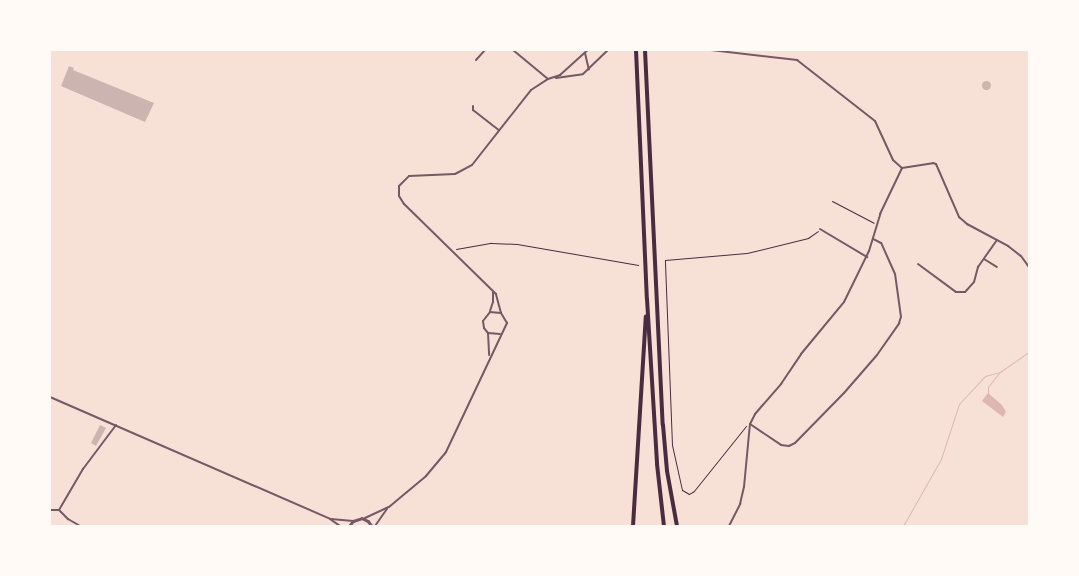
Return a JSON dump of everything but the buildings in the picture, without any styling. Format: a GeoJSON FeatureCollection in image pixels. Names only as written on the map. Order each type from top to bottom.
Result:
{"type":"FeatureCollection","features":[{"type":"Feature","properties":{"kind":"highway"},"geometry":{"type":"LineString","coordinates":[[636,50],[648,299],[658,464],[664,526]]}},
{"type":"Feature","properties":{"kind":"highway"},"geometry":{"type":"LineString","coordinates":[[645,50],[664,432],[668,481],[676,526]]}},
{"type":"Feature","properties":{"kind":"highway"},"geometry":{"type":"LineString","coordinates":[[633,526],[648,299]]}},
{"type":"Feature","properties":{"kind":"street"},"geometry":{"type":"LineString","coordinates":[[476,60],[486,50]]}},
{"type":"Feature","properties":{"kind":"street"},"geometry":{"type":"LineString","coordinates":[[513,50],[548,79]]}},
{"type":"Feature","properties":{"kind":"street"},"geometry":{"type":"LineString","coordinates":[[552,79],[568,69],[588,50]]}},
{"type":"Feature","properties":{"kind":"street"},"geometry":{"type":"LineString","coordinates":[[364,518],[374,526],[389,508],[426,476],[448,448],[500,334],[505,330],[507,322],[501,313],[498,297],[401,200],[398,189],[405,178],[418,174],[450,175],[461,172],[478,159],[531,90],[548,79],[577,76],[589,70],[608,50]]}},
{"type":"Feature","properties":{"kind":"street"},"geometry":{"type":"LineString","coordinates":[[711,50],[797,60],[875,121],[893,160],[902,168]]}},
{"type":"Feature","properties":{"kind":"street"},"geometry":{"type":"LineString","coordinates":[[585,53],[589,70]]}},
{"type":"Feature","properties":{"kind":"street"},"geometry":{"type":"LineString","coordinates":[[473,106],[473,110],[499,130]]}},
{"type":"Feature","properties":{"kind":"street"},"geometry":{"type":"LineString","coordinates":[[902,168],[932,162],[938,168],[949,199],[959,217],[966,224],[997,240],[1020,256],[1029,267]]}},
{"type":"Feature","properties":{"kind":"street"},"geometry":{"type":"LineString","coordinates":[[729,526],[740,504],[744,487],[750,424],[760,408],[781,384],[801,354],[844,302],[867,257],[877,224],[902,168]]}},
{"type":"Feature","properties":{"kind":"street"},"geometry":{"type":"LineString","coordinates":[[820,229],[867,257]]}},
{"type":"Feature","properties":{"kind":"street"},"geometry":{"type":"LineString","coordinates":[[750,424],[782,445],[789,446],[795,443],[844,393],[876,355],[899,323],[901,317],[895,274],[882,243],[873,239]]}},
{"type":"Feature","properties":{"kind":"street"},"geometry":{"type":"LineString","coordinates":[[918,264],[946,286],[960,293],[970,288],[978,267],[997,240]]}},
{"type":"Feature","properties":{"kind":"street"},"geometry":{"type":"LineString","coordinates":[[984,258],[997,267]]}},
{"type":"Feature","properties":{"kind":"street"},"geometry":{"type":"LineString","coordinates":[[489,358],[488,333],[484,328],[483,321],[490,312],[493,292]]}},
{"type":"Feature","properties":{"kind":"street"},"geometry":{"type":"LineString","coordinates":[[490,312],[501,313]]}},
{"type":"Feature","properties":{"kind":"street"},"geometry":{"type":"LineString","coordinates":[[488,333],[500,334]]}},
{"type":"Feature","properties":{"kind":"street"},"geometry":{"type":"LineString","coordinates":[[50,397],[330,519],[340,526]]}},
{"type":"Feature","properties":{"kind":"street"},"geometry":{"type":"LineString","coordinates":[[59,510],[77,477],[116,425]]}},
{"type":"Feature","properties":{"kind":"street"},"geometry":{"type":"LineString","coordinates":[[330,519],[353,521],[389,508]]}},
{"type":"Feature","properties":{"kind":"street"},"geometry":{"type":"LineString","coordinates":[[50,510],[59,510],[68,519],[80,526]]}},
{"type":"Feature","properties":{"kind":"street"},"geometry":{"type":"LineString","coordinates":[[349,526],[353,521]]}},
{"type":"Feature","properties":{"kind":"path"},"geometry":{"type":"LineString","coordinates":[[832,201],[877,224]]}},
{"type":"Feature","properties":{"kind":"path"},"geometry":{"type":"LineString","coordinates":[[750,424],[744,427],[694,491],[689,494],[682,490],[672,444],[664,260],[747,253],[808,238],[820,229]]}},
{"type":"Feature","properties":{"kind":"path"},"geometry":{"type":"LineString","coordinates":[[451,250],[491,243],[517,244],[638,265]]}},
{"type":"Feature","properties":{"kind":"shaded area"},"geometry":{"type":"Polygon","coordinates":[[[988,393],[1002,405],[1006,412],[1003,417],[982,401],[988,393]]]}},
{"type":"Feature","properties":{"kind":"waterway"},"geometry":{"type":"LineString","coordinates":[[903,526],[941,459],[959,404],[985,376],[1000,372],[1029,352]]}},
{"type":"Feature","properties":{"kind":"waterway"},"geometry":{"type":"LineString","coordinates":[[988,393],[988,387],[999,373]]}}]}
